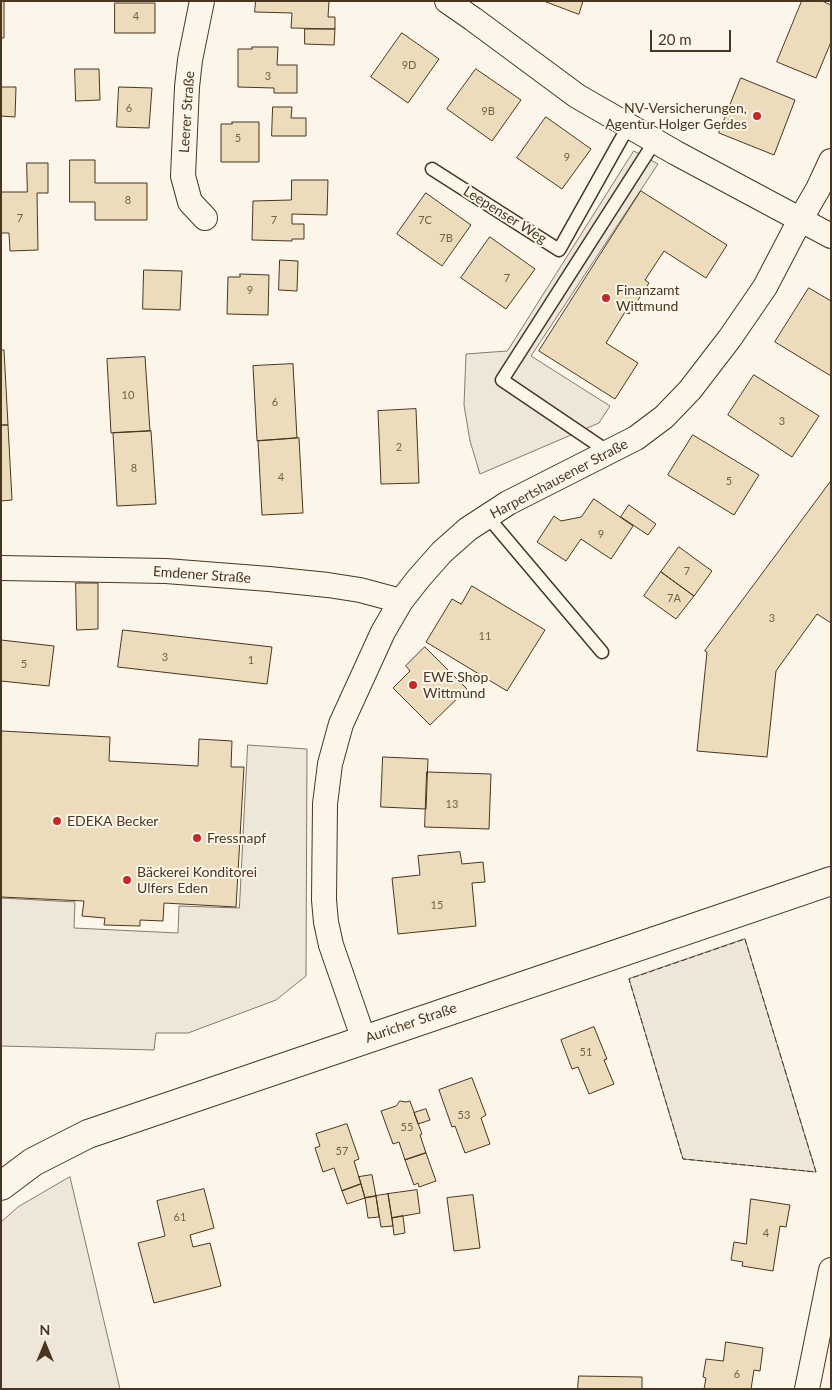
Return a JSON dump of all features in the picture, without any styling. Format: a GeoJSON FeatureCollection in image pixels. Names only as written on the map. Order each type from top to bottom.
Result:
{"type":"FeatureCollection","features":[{"type":"Feature","properties":{"kind":"street","name":"Leerer Straße"},"geometry":{"type":"LineString","coordinates":[[202,1],[190,60],[187,86],[183,176],[190,202],[205,218]]}},
{"type":"Feature","properties":{"kind":"street"},"geometry":{"type":"LineString","coordinates":[[447,1],[578,96],[655,141],[831,236]]}},
{"type":"Feature","properties":{"kind":"street","name":"Harpertshausener Straße"},"geometry":{"type":"LineString","coordinates":[[364,1040],[331,945],[326,922],[324,900],[325,804],[330,764],[341,724],[382,632],[419,578],[442,552],[468,529],[508,503],[610,453],[636,438],[664,417],[690,390],[730,338],[765,287],[818,190],[831,161]]}},
{"type":"Feature","properties":{"kind":"street","name":"Emdener Straße"},"geometry":{"type":"LineString","coordinates":[[1,568],[166,571],[344,588],[401,602]]}},
{"type":"Feature","properties":{"kind":"street","name":"Auricher Straße"},"geometry":{"type":"LineString","coordinates":[[1,1186],[33,1162],[88,1134],[831,881]]}},
{"type":"Feature","properties":{"kind":"street"},"geometry":{"type":"LineString","coordinates":[[807,1389],[831,1270]]}},
{"type":"Feature","properties":{"kind":"lane","name":"Leepenser Weg"},"geometry":{"type":"LineString","coordinates":[[432,169],[559,250],[629,125]]}},
{"type":"Feature","properties":{"kind":"lane"},"geometry":{"type":"LineString","coordinates":[[610,453],[502,380],[655,141]]}},
{"type":"Feature","properties":{"kind":"lane"},"geometry":{"type":"LineString","coordinates":[[487,516],[602,652]]}},
{"type":"Feature","properties":{"kind":"shaded area"},"geometry":{"type":"Polygon","coordinates":[[[634,151],[658,164],[531,356],[610,406],[599,423],[480,474],[470,441],[464,405],[466,354],[507,351],[634,151]]]}},
{"type":"Feature","properties":{"kind":"shaded area"},"geometry":{"type":"Polygon","coordinates":[[[248,745],[307,749],[306,976],[276,1000],[188,1033],[156,1033],[154,1050],[1,1046],[1,898],[75,902],[74,928],[178,933],[179,906],[239,908],[248,745]]]}},
{"type":"Feature","properties":{"kind":"shaded area"},"geometry":{"type":"Polygon","coordinates":[[[745,939],[816,1172],[683,1159],[629,979],[745,939]]]}},
{"type":"Feature","properties":{"kind":"shaded area"},"geometry":{"type":"Polygon","coordinates":[[[70,1177],[120,1389],[1,1389],[1,1222],[18,1207],[70,1177]]]}},
{"type":"Feature","properties":{"kind":"building"},"geometry":{"type":"Polygon","coordinates":[[[1,1],[4,1],[4,38],[1,38],[1,1]]]}},
{"type":"Feature","properties":{"kind":"building"},"geometry":{"type":"Polygon","coordinates":[[[256,1],[329,1],[328,17],[335,17],[335,29],[291,28],[292,13],[255,12],[256,1]]]}},
{"type":"Feature","properties":{"kind":"building"},"geometry":{"type":"Polygon","coordinates":[[[544,1],[583,1],[579,14],[544,1]]]}},
{"type":"Feature","properties":{"kind":"building"},"geometry":{"type":"Polygon","coordinates":[[[802,1],[822,1],[831,5],[831,42],[816,78],[777,62],[802,1]]]}},
{"type":"Feature","properties":{"kind":"building"},"geometry":{"type":"Polygon","coordinates":[[[115,3],[155,3],[155,33],[115,33],[115,3]]]}},
{"type":"Feature","properties":{"kind":"building"},"geometry":{"type":"Polygon","coordinates":[[[305,29],[335,29],[334,45],[305,44],[305,29]]]}},
{"type":"Feature","properties":{"kind":"building"},"geometry":{"type":"Polygon","coordinates":[[[402,33],[439,59],[408,103],[371,77],[402,33]]]}},
{"type":"Feature","properties":{"kind":"building"},"geometry":{"type":"Polygon","coordinates":[[[252,47],[278,47],[277,65],[297,65],[297,93],[274,93],[274,88],[238,87],[238,49],[252,49],[252,47]]]}},
{"type":"Feature","properties":{"kind":"building"},"geometry":{"type":"Polygon","coordinates":[[[75,69],[99,69],[100,100],[76,101],[75,69]]]}},
{"type":"Feature","properties":{"kind":"building"},"geometry":{"type":"Polygon","coordinates":[[[476,69],[521,100],[492,141],[447,109],[476,69]]]}},
{"type":"Feature","properties":{"kind":"building","name":"NV-Versicherungen, Agentur Holger Gerdes"},"geometry":{"type":"Polygon","coordinates":[[[741,78],[795,100],[774,155],[719,133],[741,78]]]}},
{"type":"Feature","properties":{"kind":"building"},"geometry":{"type":"Polygon","coordinates":[[[1,87],[16,87],[15,117],[1,116],[1,87]]]}},
{"type":"Feature","properties":{"kind":"building"},"geometry":{"type":"Polygon","coordinates":[[[119,87],[152,88],[149,128],[117,127],[119,87]]]}},
{"type":"Feature","properties":{"kind":"building"},"geometry":{"type":"Polygon","coordinates":[[[273,107],[292,107],[291,118],[306,118],[306,136],[272,136],[273,107]]]}},
{"type":"Feature","properties":{"kind":"building"},"geometry":{"type":"Polygon","coordinates":[[[546,117],[591,149],[562,189],[517,158],[546,117]]]}},
{"type":"Feature","properties":{"kind":"building"},"geometry":{"type":"Polygon","coordinates":[[[232,122],[259,122],[259,162],[221,162],[221,124],[232,124],[232,122]]]}},
{"type":"Feature","properties":{"kind":"building"},"geometry":{"type":"Polygon","coordinates":[[[70,160],[95,160],[95,183],[147,183],[147,220],[95,220],[95,202],[70,202],[70,160]]]}},
{"type":"Feature","properties":{"kind":"building"},"geometry":{"type":"Polygon","coordinates":[[[27,163],[48,163],[48,193],[37,193],[38,250],[10,251],[9,233],[1,233],[1,192],[27,192],[27,163]]]}},
{"type":"Feature","properties":{"kind":"building"},"geometry":{"type":"Polygon","coordinates":[[[292,180],[328,180],[327,215],[292,214],[292,224],[304,224],[304,239],[292,239],[292,241],[252,240],[253,201],[291,200],[292,180]]]}},
{"type":"Feature","properties":{"kind":"building","name":"Finanzamt Wittmund"},"geometry":{"type":"Polygon","coordinates":[[[641,191],[727,245],[706,278],[664,251],[645,280],[649,283],[629,314],[625,312],[606,343],[638,363],[615,399],[539,351],[641,191]]]}},
{"type":"Feature","properties":{"kind":"building"},"geometry":{"type":"Polygon","coordinates":[[[426,193],[471,225],[442,266],[397,234],[426,193]]]}},
{"type":"Feature","properties":{"kind":"building"},"geometry":{"type":"Polygon","coordinates":[[[490,237],[535,269],[506,309],[461,278],[490,237]]]}},
{"type":"Feature","properties":{"kind":"building"},"geometry":{"type":"Polygon","coordinates":[[[280,260],[298,261],[297,291],[279,290],[280,260]]]}},
{"type":"Feature","properties":{"kind":"building"},"geometry":{"type":"Polygon","coordinates":[[[144,270],[182,271],[180,310],[143,309],[144,270]]]}},
{"type":"Feature","properties":{"kind":"building"},"geometry":{"type":"Polygon","coordinates":[[[240,274],[269,275],[268,315],[227,314],[228,277],[240,277],[240,274]]]}},
{"type":"Feature","properties":{"kind":"building"},"geometry":{"type":"Polygon","coordinates":[[[809,288],[831,301],[831,376],[775,342],[809,288]]]}},
{"type":"Feature","properties":{"kind":"building"},"geometry":{"type":"Polygon","coordinates":[[[1,350],[4,350],[8,425],[1,425],[1,350]]]}},
{"type":"Feature","properties":{"kind":"building"},"geometry":{"type":"Polygon","coordinates":[[[145,357],[150,431],[111,433],[107,359],[145,357]]]}},
{"type":"Feature","properties":{"kind":"building"},"geometry":{"type":"Polygon","coordinates":[[[293,364],[297,438],[257,441],[253,366],[293,364]]]}},
{"type":"Feature","properties":{"kind":"building"},"geometry":{"type":"Polygon","coordinates":[[[754,375],[819,416],[792,457],[728,415],[754,375]]]}},
{"type":"Feature","properties":{"kind":"building"},"geometry":{"type":"Polygon","coordinates":[[[416,409],[419,483],[381,484],[378,411],[416,409]]]}},
{"type":"Feature","properties":{"kind":"building"},"geometry":{"type":"Polygon","coordinates":[[[1,425],[8,425],[12,500],[1,501],[1,425]]]}},
{"type":"Feature","properties":{"kind":"building"},"geometry":{"type":"Polygon","coordinates":[[[151,431],[156,504],[117,506],[113,433],[151,431]]]}},
{"type":"Feature","properties":{"kind":"building"},"geometry":{"type":"Polygon","coordinates":[[[693,435],[759,475],[734,515],[668,475],[693,435]]]}},
{"type":"Feature","properties":{"kind":"building"},"geometry":{"type":"Polygon","coordinates":[[[299,438],[303,513],[262,515],[258,441],[299,438]]]}},
{"type":"Feature","properties":{"kind":"building"},"geometry":{"type":"Polygon","coordinates":[[[831,481],[831,623],[817,614],[776,671],[767,757],[697,751],[707,652],[705,651],[831,481]]]}},
{"type":"Feature","properties":{"kind":"building"},"geometry":{"type":"Polygon","coordinates":[[[594,499],[633,526],[611,559],[581,539],[566,561],[537,542],[554,516],[561,521],[581,517],[594,499]]]}},
{"type":"Feature","properties":{"kind":"building"},"geometry":{"type":"Polygon","coordinates":[[[629,505],[656,524],[648,535],[621,517],[629,505]]]}},
{"type":"Feature","properties":{"kind":"building"},"geometry":{"type":"Polygon","coordinates":[[[679,547],[712,571],[694,596],[661,572],[679,547]]]}},
{"type":"Feature","properties":{"kind":"building"},"geometry":{"type":"Polygon","coordinates":[[[661,572],[694,596],[676,619],[644,596],[661,572]]]}},
{"type":"Feature","properties":{"kind":"building"},"geometry":{"type":"Polygon","coordinates":[[[76,583],[98,583],[98,629],[77,630],[76,583]]]}},
{"type":"Feature","properties":{"kind":"building"},"geometry":{"type":"Polygon","coordinates":[[[472,586],[545,630],[507,691],[426,642],[452,599],[461,604],[472,586]]]}},
{"type":"Feature","properties":{"kind":"building"},"geometry":{"type":"Polygon","coordinates":[[[123,630],[272,647],[267,684],[118,667],[123,630]]]}},
{"type":"Feature","properties":{"kind":"building"},"geometry":{"type":"Polygon","coordinates":[[[1,640],[54,646],[49,686],[1,681],[1,640]]]}},
{"type":"Feature","properties":{"kind":"building"},"geometry":{"type":"Polygon","coordinates":[[[425,647],[467,689],[430,725],[393,688],[410,671],[406,666],[425,647]]]}},
{"type":"Feature","properties":{"kind":"building"},"geometry":{"type":"Polygon","coordinates":[[[2,731],[110,737],[109,761],[198,766],[199,739],[232,741],[231,767],[244,767],[236,907],[164,903],[163,921],[140,920],[140,926],[104,925],[105,918],[82,916],[84,901],[1,897],[2,731]]]}},
{"type":"Feature","properties":{"kind":"building"},"geometry":{"type":"Polygon","coordinates":[[[383,757],[428,759],[426,809],[381,807],[383,757]]]}},
{"type":"Feature","properties":{"kind":"building"},"geometry":{"type":"Polygon","coordinates":[[[427,772],[491,774],[489,829],[425,827],[427,772]]]}},
{"type":"Feature","properties":{"kind":"building"},"geometry":{"type":"Polygon","coordinates":[[[460,852],[462,864],[483,862],[485,882],[472,883],[476,926],[398,934],[392,878],[420,875],[418,856],[460,852]]]}},
{"type":"Feature","properties":{"kind":"building"},"geometry":{"type":"Polygon","coordinates":[[[594,1027],[607,1059],[604,1060],[614,1084],[589,1094],[578,1067],[572,1069],[561,1040],[594,1027]]]}},
{"type":"Feature","properties":{"kind":"building"},"geometry":{"type":"Polygon","coordinates":[[[472,1078],[486,1115],[481,1118],[490,1144],[465,1153],[455,1126],[452,1127],[439,1090],[472,1078]]]}},
{"type":"Feature","properties":{"kind":"building"},"geometry":{"type":"Polygon","coordinates":[[[400,1101],[410,1101],[422,1134],[420,1135],[426,1153],[405,1160],[399,1142],[393,1144],[381,1111],[396,1106],[400,1101]]]}},
{"type":"Feature","properties":{"kind":"building"},"geometry":{"type":"Polygon","coordinates":[[[426,1109],[430,1120],[418,1124],[414,1113],[426,1109]]]}},
{"type":"Feature","properties":{"kind":"building"},"geometry":{"type":"Polygon","coordinates":[[[347,1124],[359,1159],[354,1161],[361,1184],[342,1191],[334,1168],[323,1172],[315,1148],[320,1146],[316,1134],[347,1124]]]}},
{"type":"Feature","properties":{"kind":"building"},"geometry":{"type":"Polygon","coordinates":[[[426,1153],[436,1181],[419,1187],[418,1183],[414,1185],[405,1160],[426,1153]]]}},
{"type":"Feature","properties":{"kind":"building"},"geometry":{"type":"Polygon","coordinates":[[[372,1175],[376,1196],[365,1198],[359,1177],[372,1175]]]}},
{"type":"Feature","properties":{"kind":"building"},"geometry":{"type":"Polygon","coordinates":[[[361,1184],[365,1198],[347,1204],[342,1191],[361,1184]]]}},
{"type":"Feature","properties":{"kind":"building"},"geometry":{"type":"Polygon","coordinates":[[[204,1189],[214,1228],[190,1235],[193,1247],[210,1243],[221,1286],[154,1303],[138,1243],[165,1236],[157,1201],[204,1189]]]}},
{"type":"Feature","properties":{"kind":"building"},"geometry":{"type":"Polygon","coordinates":[[[417,1190],[420,1213],[392,1218],[388,1194],[417,1190]]]}},
{"type":"Feature","properties":{"kind":"building"},"geometry":{"type":"Polygon","coordinates":[[[388,1194],[393,1226],[381,1227],[376,1196],[388,1194]]]}},
{"type":"Feature","properties":{"kind":"building"},"geometry":{"type":"Polygon","coordinates":[[[473,1195],[480,1248],[454,1251],[447,1198],[473,1195]]]}},
{"type":"Feature","properties":{"kind":"building"},"geometry":{"type":"Polygon","coordinates":[[[376,1196],[379,1217],[368,1218],[365,1198],[376,1196]]]}},
{"type":"Feature","properties":{"kind":"building"},"geometry":{"type":"Polygon","coordinates":[[[751,1199],[790,1205],[786,1227],[780,1226],[773,1271],[742,1266],[743,1262],[731,1260],[734,1242],[746,1244],[751,1199]]]}},
{"type":"Feature","properties":{"kind":"building"},"geometry":{"type":"Polygon","coordinates":[[[403,1216],[405,1233],[394,1235],[392,1218],[403,1216]]]}},
{"type":"Feature","properties":{"kind":"building"},"geometry":{"type":"Polygon","coordinates":[[[726,1342],[763,1348],[760,1371],[754,1370],[751,1389],[704,1389],[706,1378],[703,1377],[706,1359],[723,1361],[726,1342]]]}},
{"type":"Feature","properties":{"kind":"building"},"geometry":{"type":"Polygon","coordinates":[[[579,1376],[642,1377],[642,1389],[578,1389],[579,1376]]]}},
{"type":"Feature","properties":{"kind":"fence"},"geometry":{"type":"LineString","coordinates":[[745,939],[816,1172],[683,1159],[629,979],[745,939]]}},
{"type":"Feature","properties":{"kind":"place","name":"NV-Versicherungen, Agentur Holger Gerdes"},"geometry":{"type":"Point","coordinates":[757,116]}},
{"type":"Feature","properties":{"kind":"place","name":"Finanzamt Wittmund"},"geometry":{"type":"Point","coordinates":[606,298]}},
{"type":"Feature","properties":{"kind":"place","name":"EWE Shop Wittmund"},"geometry":{"type":"Point","coordinates":[413,685]}},
{"type":"Feature","properties":{"kind":"place","name":"EDEKA Becker"},"geometry":{"type":"Point","coordinates":[57,821]}},
{"type":"Feature","properties":{"kind":"place","name":"Fressnapf"},"geometry":{"type":"Point","coordinates":[197,838]}},
{"type":"Feature","properties":{"kind":"place","name":"Bäckerei Konditorei Ulfers Eden"},"geometry":{"type":"Point","coordinates":[127,880]}}]}
